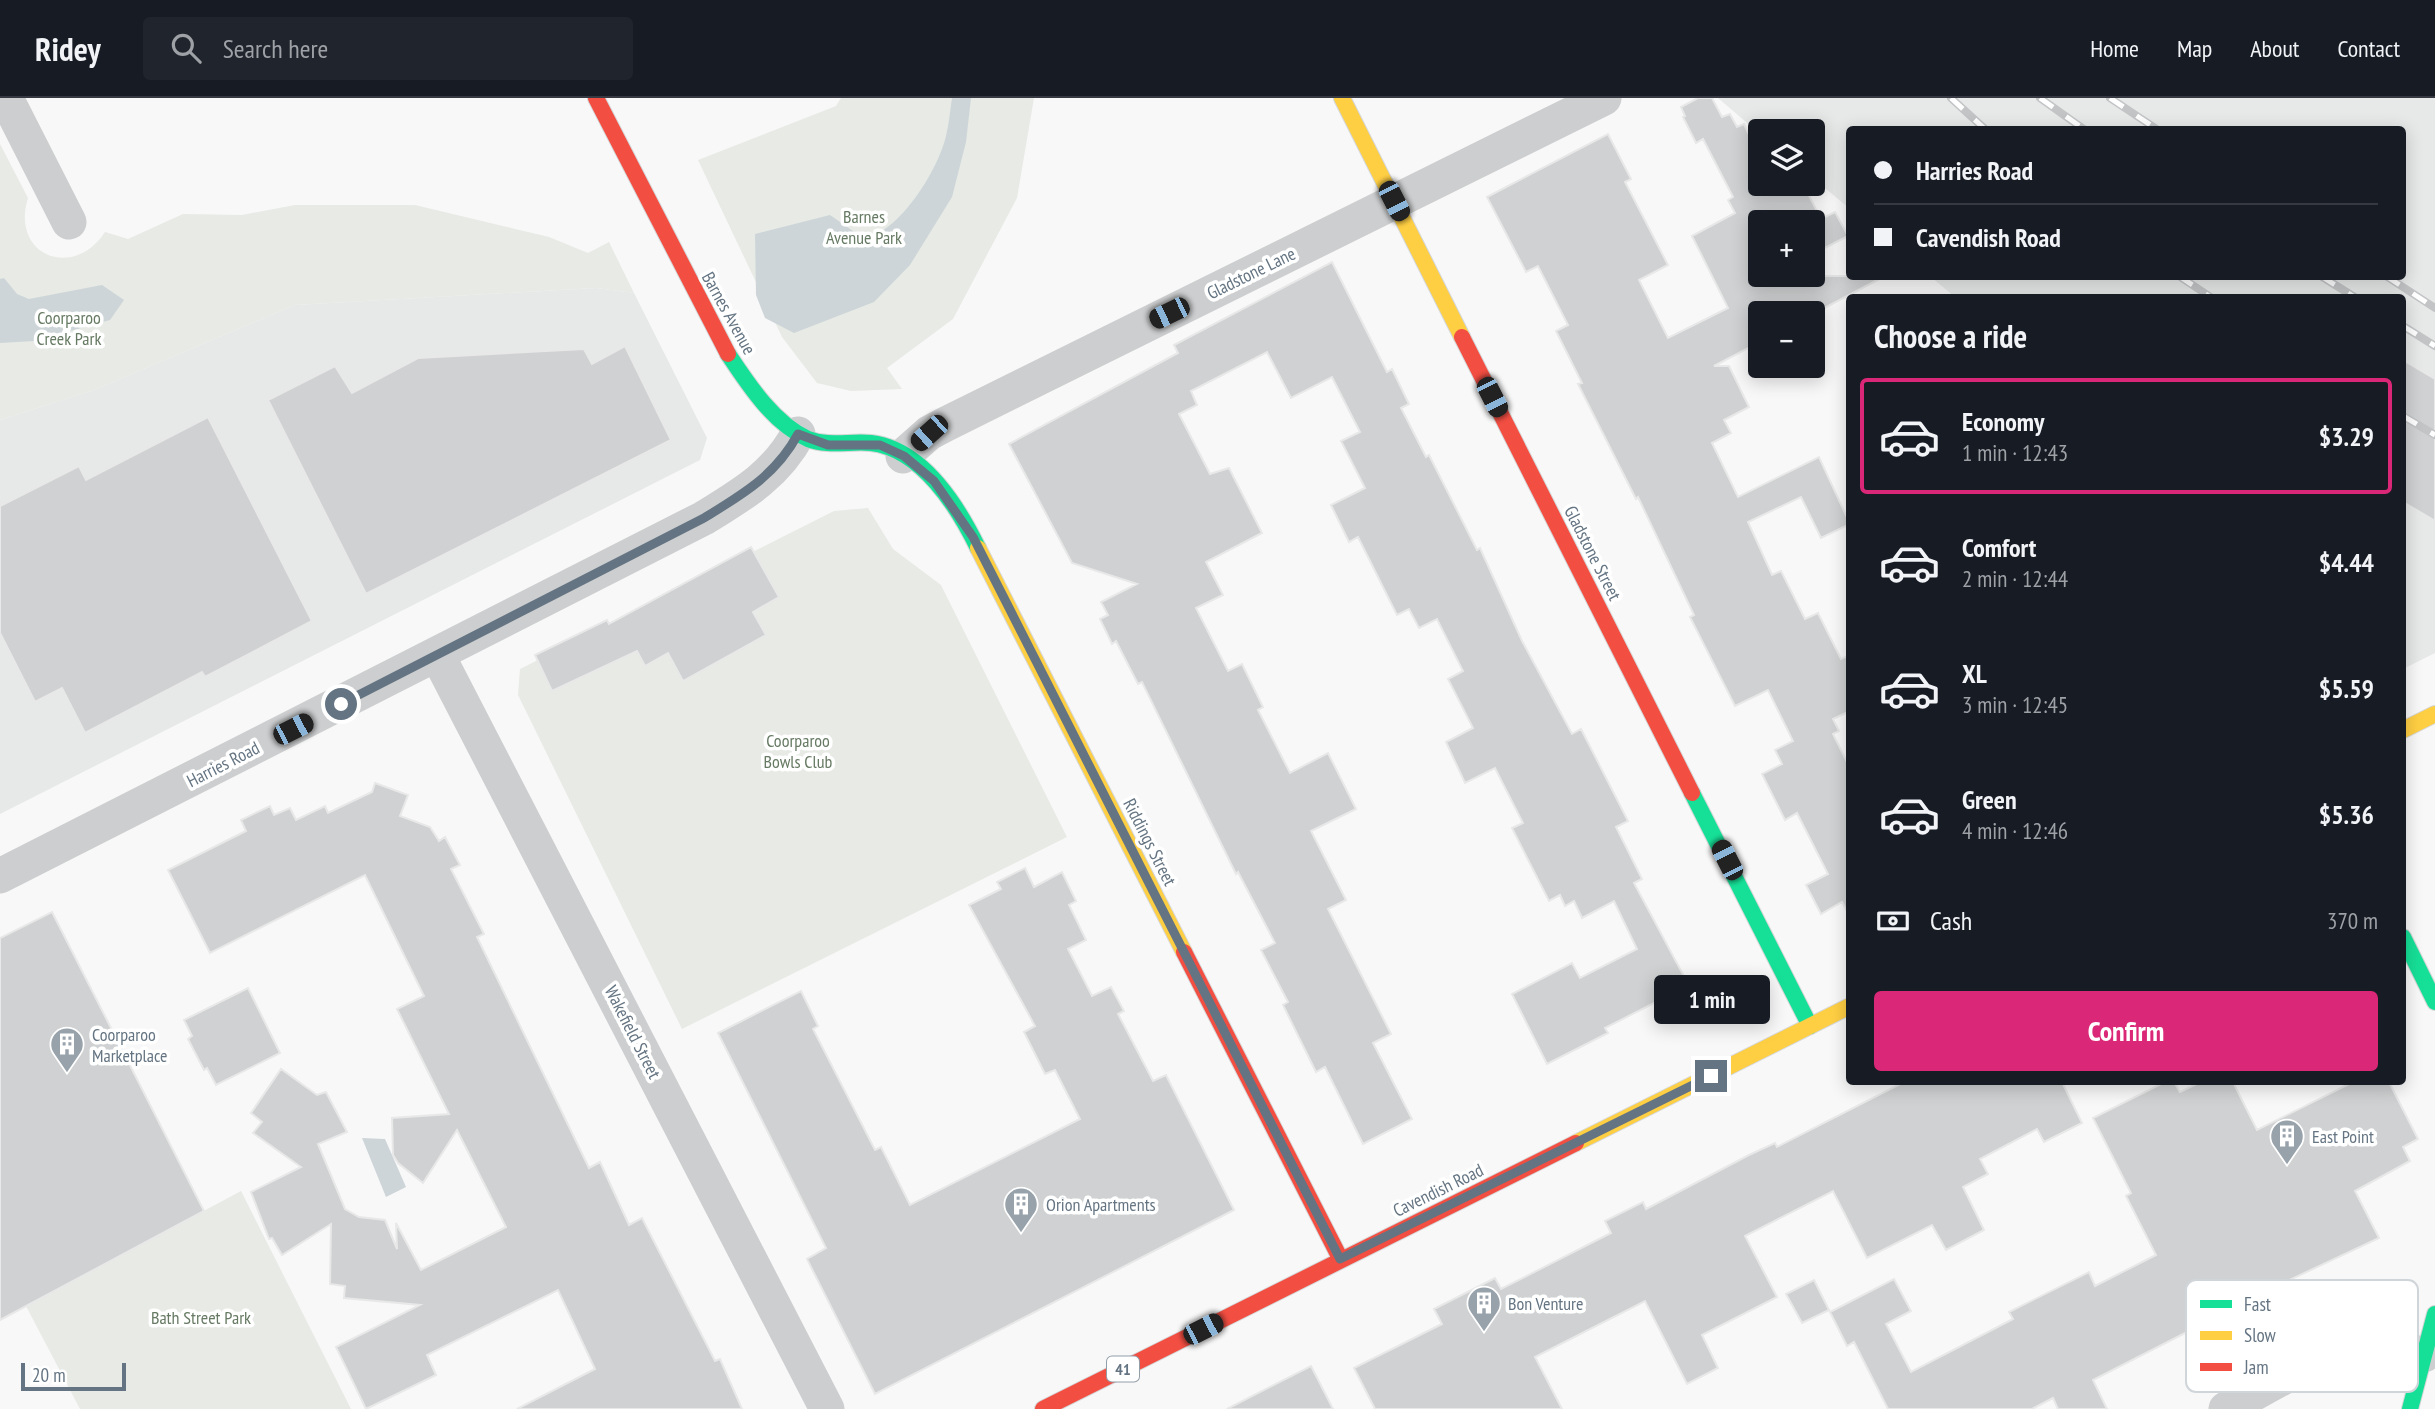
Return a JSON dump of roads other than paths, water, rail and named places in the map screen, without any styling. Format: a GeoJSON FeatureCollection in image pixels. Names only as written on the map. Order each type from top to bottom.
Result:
{"type":"FeatureCollection","features":[{"type":"Feature","properties":{"kind":"street"},"geometry":{"type":"LineString","coordinates":[[6,98],[69,222]]}},
{"type":"Feature","properties":{"kind":"street","name":"Barnes Avenue"},"geometry":{"type":"LineString","coordinates":[[596,98],[711,323],[750,387],[798,434],[828,445],[880,445],[904,456]]}},
{"type":"Feature","properties":{"kind":"street","name":"Gladstone Street"},"geometry":{"type":"LineString","coordinates":[[1342,98],[1810,1026]]}},
{"type":"Feature","properties":{"kind":"street","name":"Gladstone Lane"},"geometry":{"type":"LineString","coordinates":[[904,456],[929,433],[1604,98]]}},
{"type":"Feature","properties":{"kind":"street","name":"Harries Road"},"geometry":{"type":"LineString","coordinates":[[0,877],[704,518],[750,491],[772,473],[798,434]]}},
{"type":"Feature","properties":{"kind":"street","name":"Riddings Street"},"geometry":{"type":"LineString","coordinates":[[904,456],[934,481],[973,537],[1340,1259]]}},
{"type":"Feature","properties":{"kind":"street","name":"Wakefield Street"},"geometry":{"type":"LineString","coordinates":[[438,656],[827,1409]]}},
{"type":"Feature","properties":{"kind":"street"},"geometry":{"type":"LineString","coordinates":[[2406,728],[2435,714]]}},
{"type":"Feature","properties":{"kind":"street"},"geometry":{"type":"LineString","coordinates":[[2406,943],[2435,1002]]}},
{"type":"Feature","properties":{"kind":"street","name":"Cavendish Road"},"geometry":{"type":"LineString","coordinates":[[1043,1409],[1846,1008]]}},
{"type":"Feature","properties":{"kind":"street"},"geometry":{"type":"LineString","coordinates":[[2418,1378],[2435,1314]]}},
{"type":"Feature","properties":{"kind":"street"},"geometry":{"type":"LineString","coordinates":[[2418,1353],[2424,1354]]}},
{"type":"Feature","properties":{"kind":"street"},"geometry":{"type":"LineString","coordinates":[[2226,1409],[2259,1392]]}},
{"type":"Feature","properties":{"kind":"street"},"geometry":{"type":"LineString","coordinates":[[2410,1409],[2414,1392]]}},
{"type":"Feature","properties":{"kind":"railway"},"geometry":{"type":"LineString","coordinates":[[1951,98],[1982,126]]}},
{"type":"Feature","properties":{"kind":"railway"},"geometry":{"type":"LineString","coordinates":[[2040,98],[2079,126]]}},
{"type":"Feature","properties":{"kind":"railway"},"geometry":{"type":"LineString","coordinates":[[2110,98],[2152,126]]}},
{"type":"Feature","properties":{"kind":"railway"},"geometry":{"type":"LineString","coordinates":[[2185,280],[2206,294]]}},
{"type":"Feature","properties":{"kind":"railway"},"geometry":{"type":"LineString","coordinates":[[2327,280],[2350,294]]}},
{"type":"Feature","properties":{"kind":"railway"},"geometry":{"type":"LineString","coordinates":[[2392,280],[2435,308]]}},
{"type":"Feature","properties":{"kind":"railway"},"geometry":{"type":"LineString","coordinates":[[2406,328],[2435,346]]}},
{"type":"Feature","properties":{"kind":"railway"},"geometry":{"type":"LineString","coordinates":[[2406,418],[2435,435]]}},
{"type":"Feature","properties":{"kind":"place","name":"Coorparoo Marketplace"},"geometry":{"type":"Point","coordinates":[67,1074]}},
{"type":"Feature","properties":{"kind":"place","name":"East Point"},"geometry":{"type":"Point","coordinates":[2287,1166]}},
{"type":"Feature","properties":{"kind":"place","name":"Orion Apartments"},"geometry":{"type":"Point","coordinates":[1021,1234]}},
{"type":"Feature","properties":{"kind":"place","name":"Bon Venture"},"geometry":{"type":"Point","coordinates":[1484,1333]}},
{"type":"Feature","properties":{"kind":"park label","name":"Barnes Avenue Park"},"geometry":{"type":"Point","coordinates":[864,226]}},
{"type":"Feature","properties":{"kind":"park label","name":"Coorparoo Creek Park"},"geometry":{"type":"Point","coordinates":[69,327]}},
{"type":"Feature","properties":{"kind":"park label","name":"Coorparoo Bowls Club"},"geometry":{"type":"Point","coordinates":[798,750]}},
{"type":"Feature","properties":{"kind":"park label","name":"Bath Street Park"},"geometry":{"type":"Point","coordinates":[201,1317]}}]}
